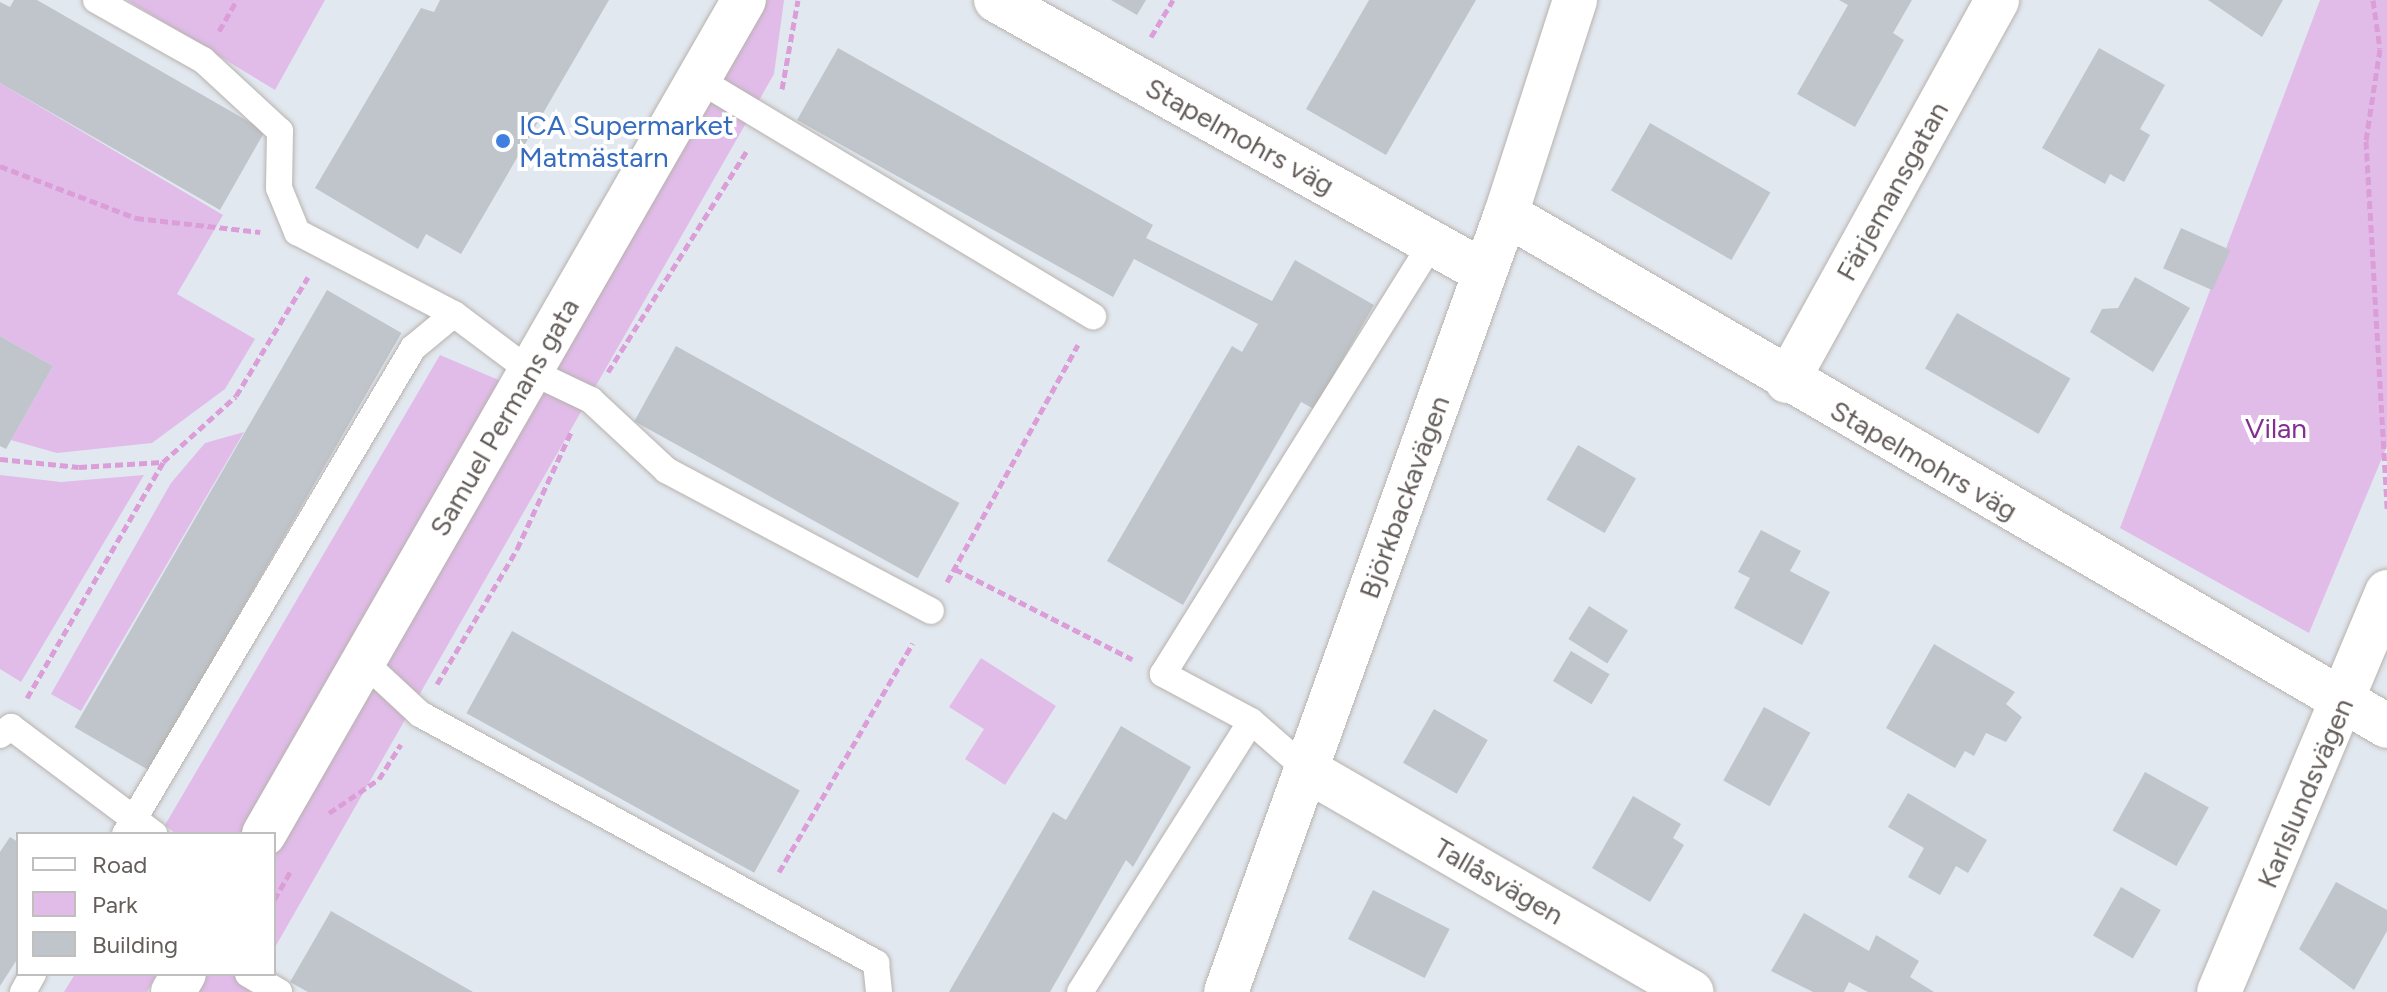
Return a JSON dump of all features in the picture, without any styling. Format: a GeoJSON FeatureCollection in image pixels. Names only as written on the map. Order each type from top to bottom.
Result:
{"type":"FeatureCollection","features":[{"type":"Feature","properties":{"kind":"street","name":"Samuel Permans gata"},"geometry":{"type":"LineString","coordinates":[[265,832],[744,0]]}},
{"type":"Feature","properties":{"kind":"street","name":"Stapelmohrs väg"},"geometry":{"type":"LineString","coordinates":[[996,0],[1484,272]]}},
{"type":"Feature","properties":{"kind":"street","name":"Björkbackavägen"},"geometry":{"type":"LineString","coordinates":[[1226,992],[1506,214],[1575,0]]}},
{"type":"Feature","properties":{"kind":"street","name":"Färjemansgatan"},"geometry":{"type":"LineString","coordinates":[[1787,381],[1997,0]]}},
{"type":"Feature","properties":{"kind":"street","name":"Stapelmohrs väg"},"geometry":{"type":"LineString","coordinates":[[1506,214],[1787,381],[2387,726]]}},
{"type":"Feature","properties":{"kind":"street","name":"Karlslundsvägen"},"geometry":{"type":"LineString","coordinates":[[2219,992],[2344,702],[2387,592]]}},
{"type":"Feature","properties":{"kind":"street","name":"Tallåsvägen"},"geometry":{"type":"LineString","coordinates":[[1307,770],[1691,992]]}},
{"type":"Feature","properties":{"kind":"lane"},"geometry":{"type":"LineString","coordinates":[[96,0],[203,60],[280,131],[279,188],[297,232],[324,250],[454,314],[530,371],[591,400],[666,470],[931,611]]}},
{"type":"Feature","properties":{"kind":"lane"},"geometry":{"type":"LineString","coordinates":[[698,79],[763,122],[1093,316]]}},
{"type":"Feature","properties":{"kind":"lane"},"geometry":{"type":"LineString","coordinates":[[1307,770],[1251,721],[1163,674],[1433,241]]}},
{"type":"Feature","properties":{"kind":"lane"},"geometry":{"type":"LineString","coordinates":[[6,731],[138,829],[413,348],[454,314]]}},
{"type":"Feature","properties":{"kind":"lane"},"geometry":{"type":"LineString","coordinates":[[363,661],[420,714],[876,963],[879,992]]}},
{"type":"Feature","properties":{"kind":"lane"},"geometry":{"type":"LineString","coordinates":[[1080,992],[1251,721]]}},
{"type":"Feature","properties":{"kind":"lane"},"geometry":{"type":"LineString","coordinates":[[251,976],[279,992]]}},
{"type":"Feature","properties":{"kind":"path"},"geometry":{"type":"LineString","coordinates":[[324,817],[379,779],[517,549],[591,400],[783,86],[798,0]]}},
{"type":"Feature","properties":{"kind":"path"},"geometry":{"type":"LineString","coordinates":[[2373,0],[2380,49],[2366,141],[2387,508]]}},
{"type":"Feature","properties":{"kind":"path"},"geometry":{"type":"LineString","coordinates":[[0,166],[136,218],[218,232],[297,232]]}},
{"type":"Feature","properties":{"kind":"path"},"geometry":{"type":"LineString","coordinates":[[6,731],[163,462],[236,396],[324,250]]}},
{"type":"Feature","properties":{"kind":"path"},"geometry":{"type":"LineString","coordinates":[[0,459],[79,467],[163,462]]}},
{"type":"Feature","properties":{"kind":"path"},"geometry":{"type":"LineString","coordinates":[[955,569],[1163,674]]}},
{"type":"Feature","properties":{"kind":"path"},"geometry":{"type":"LineString","coordinates":[[276,897],[295,864]]}},
{"type":"Feature","properties":{"kind":"green space"},"geometry":{"type":"Polygon","coordinates":[[[127,0],[325,0],[275,90],[127,0]]]}},
{"type":"Feature","properties":{"kind":"green space"},"geometry":{"type":"Polygon","coordinates":[[[762,0],[784,0],[774,74],[276,946],[276,847],[762,0]]]}},
{"type":"Feature","properties":{"kind":"green space","name":"Vilan"},"geometry":{"type":"Polygon","coordinates":[[[2320,0],[2387,0],[2387,446],[2309,633],[2120,528],[2320,0]]]}},
{"type":"Feature","properties":{"kind":"green space"},"geometry":{"type":"Polygon","coordinates":[[[0,83],[223,215],[177,294],[255,339],[225,389],[152,443],[57,453],[11,440],[53,366],[0,336],[0,83]]]}},
{"type":"Feature","properties":{"kind":"green space"},"geometry":{"type":"Polygon","coordinates":[[[440,355],[501,381],[246,832],[174,832],[165,825],[440,355]]]}},
{"type":"Feature","properties":{"kind":"green space"},"geometry":{"type":"Polygon","coordinates":[[[244,432],[81,711],[51,694],[171,483],[205,443],[244,432]]]}},
{"type":"Feature","properties":{"kind":"green space"},"geometry":{"type":"Polygon","coordinates":[[[0,475],[61,482],[144,475],[21,682],[0,669],[0,475]]]}},
{"type":"Feature","properties":{"kind":"green space"},"geometry":{"type":"Polygon","coordinates":[[[981,658],[1056,706],[1005,785],[965,759],[984,729],[949,707],[981,658]]]}},
{"type":"Feature","properties":{"kind":"green space"},"geometry":{"type":"Polygon","coordinates":[[[74,976],[156,976],[147,992],[64,992],[74,976]]]}},
{"type":"Feature","properties":{"kind":"green space"},"geometry":{"type":"Polygon","coordinates":[[[202,976],[259,976],[249,992],[193,992],[202,976]]]}},
{"type":"Feature","properties":{"kind":"building"},"geometry":{"type":"Polygon","coordinates":[[[14,0],[37,0],[265,131],[220,210],[0,83],[0,2],[10,7],[14,0]]]}},
{"type":"Feature","properties":{"kind":"building"},"geometry":{"type":"Polygon","coordinates":[[[440,0],[609,0],[461,254],[426,234],[418,249],[315,188],[421,8],[434,12],[440,0]]]}},
{"type":"Feature","properties":{"kind":"building"},"geometry":{"type":"Polygon","coordinates":[[[1111,0],[1146,0],[1137,15],[1111,0]]]}},
{"type":"Feature","properties":{"kind":"building"},"geometry":{"type":"Polygon","coordinates":[[[1369,0],[1476,0],[1386,155],[1306,109],[1369,0]]]}},
{"type":"Feature","properties":{"kind":"building"},"geometry":{"type":"Polygon","coordinates":[[[1839,0],[1912,0],[1893,33],[1904,40],[1855,127],[1797,94],[1848,5],[1839,0]]]}},
{"type":"Feature","properties":{"kind":"building"},"geometry":{"type":"Polygon","coordinates":[[[2208,0],[2283,0],[2262,37],[2208,0]]]}},
{"type":"Feature","properties":{"kind":"building"},"geometry":{"type":"Polygon","coordinates":[[[838,48],[1153,225],[1146,238],[1272,301],[1295,260],[1374,305],[1314,409],[1301,402],[1183,605],[1107,561],[1232,346],[1242,352],[1258,324],[1134,259],[1113,297],[797,120],[838,48]]]}},
{"type":"Feature","properties":{"kind":"building"},"geometry":{"type":"Polygon","coordinates":[[[2099,48],[2165,85],[2140,129],[2150,135],[2124,182],[2110,174],[2105,184],[2042,148],[2099,48]]]}},
{"type":"Feature","properties":{"kind":"building"},"geometry":{"type":"Polygon","coordinates":[[[1650,123],[1770,192],[1731,260],[1611,191],[1650,123]]]}},
{"type":"Feature","properties":{"kind":"building"},"geometry":{"type":"Polygon","coordinates":[[[2181,228],[2230,250],[2212,290],[2163,268],[2181,228]]]}},
{"type":"Feature","properties":{"kind":"building"},"geometry":{"type":"Polygon","coordinates":[[[2135,277],[2190,308],[2153,372],[2090,332],[2102,309],[2118,308],[2135,277]]]}},
{"type":"Feature","properties":{"kind":"building"},"geometry":{"type":"Polygon","coordinates":[[[327,290],[401,333],[149,770],[75,727],[327,290]]]}},
{"type":"Feature","properties":{"kind":"building"},"geometry":{"type":"Polygon","coordinates":[[[1957,313],[2070,378],[2038,434],[1925,368],[1957,313]]]}},
{"type":"Feature","properties":{"kind":"building"},"geometry":{"type":"Polygon","coordinates":[[[0,336],[53,366],[6,449],[0,446],[0,336]]]}},
{"type":"Feature","properties":{"kind":"building"},"geometry":{"type":"Polygon","coordinates":[[[676,346],[959,503],[918,578],[634,421],[676,346]]]}},
{"type":"Feature","properties":{"kind":"building"},"geometry":{"type":"Polygon","coordinates":[[[1578,445],[1636,478],[1605,533],[1546,500],[1578,445]]]}},
{"type":"Feature","properties":{"kind":"building"},"geometry":{"type":"Polygon","coordinates":[[[1761,530],[1801,551],[1790,571],[1830,592],[1802,645],[1734,608],[1750,578],[1738,572],[1761,530]]]}},
{"type":"Feature","properties":{"kind":"building"},"geometry":{"type":"Polygon","coordinates":[[[1589,606],[1628,630],[1607,663],[1568,639],[1589,606]]]}},
{"type":"Feature","properties":{"kind":"building"},"geometry":{"type":"Polygon","coordinates":[[[512,631],[800,791],[754,873],[466,713],[512,631]]]}},
{"type":"Feature","properties":{"kind":"building"},"geometry":{"type":"Polygon","coordinates":[[[1934,644],[2015,692],[2006,704],[2022,717],[2006,742],[1986,733],[1974,756],[1965,751],[1955,768],[1886,728],[1934,644]]]}},
{"type":"Feature","properties":{"kind":"building"},"geometry":{"type":"Polygon","coordinates":[[[1571,651],[1610,674],[1592,704],[1553,681],[1571,651]]]}},
{"type":"Feature","properties":{"kind":"building"},"geometry":{"type":"Polygon","coordinates":[[[1764,707],[1810,733],[1770,806],[1723,780],[1764,707]]]}},
{"type":"Feature","properties":{"kind":"building"},"geometry":{"type":"Polygon","coordinates":[[[1434,709],[1488,740],[1457,794],[1403,763],[1434,709]]]}},
{"type":"Feature","properties":{"kind":"building"},"geometry":{"type":"Polygon","coordinates":[[[1121,726],[1191,767],[1133,867],[1126,860],[1050,992],[949,992],[1053,812],[1066,820],[1121,726]]]}},
{"type":"Feature","properties":{"kind":"building"},"geometry":{"type":"Polygon","coordinates":[[[2145,772],[2209,807],[2176,866],[2113,831],[2145,772]]]}},
{"type":"Feature","properties":{"kind":"building"},"geometry":{"type":"Polygon","coordinates":[[[1908,793],[1987,840],[1968,873],[1956,866],[1940,895],[1908,877],[1924,848],[1888,827],[1908,793]]]}},
{"type":"Feature","properties":{"kind":"building"},"geometry":{"type":"Polygon","coordinates":[[[1633,796],[1681,824],[1673,838],[1684,845],[1650,902],[1592,868],[1633,796]]]}},
{"type":"Feature","properties":{"kind":"building"},"geometry":{"type":"Polygon","coordinates":[[[10,837],[16,841],[16,961],[0,986],[0,852],[10,837]]]}},
{"type":"Feature","properties":{"kind":"building"},"geometry":{"type":"Polygon","coordinates":[[[2336,882],[2387,910],[2387,931],[2354,990],[2299,949],[2336,882]]]}},
{"type":"Feature","properties":{"kind":"building"},"geometry":{"type":"Polygon","coordinates":[[[2121,887],[2161,910],[2133,958],[2093,935],[2121,887]]]}},
{"type":"Feature","properties":{"kind":"building"},"geometry":{"type":"Polygon","coordinates":[[[1373,890],[1450,929],[1425,978],[1348,939],[1373,890]]]}},
{"type":"Feature","properties":{"kind":"building"},"geometry":{"type":"Polygon","coordinates":[[[331,911],[473,992],[308,992],[290,982],[331,911]]]}},
{"type":"Feature","properties":{"kind":"building"},"geometry":{"type":"Polygon","coordinates":[[[1804,913],[1869,951],[1876,935],[1919,961],[1910,977],[1934,992],[1868,992],[1849,982],[1844,992],[1813,992],[1771,971],[1804,913]]]}},
{"type":"Feature","properties":{"kind":"place","name":"ICA Supermarket Matmästarn"},"geometry":{"type":"Point","coordinates":[503,141]}}]}
